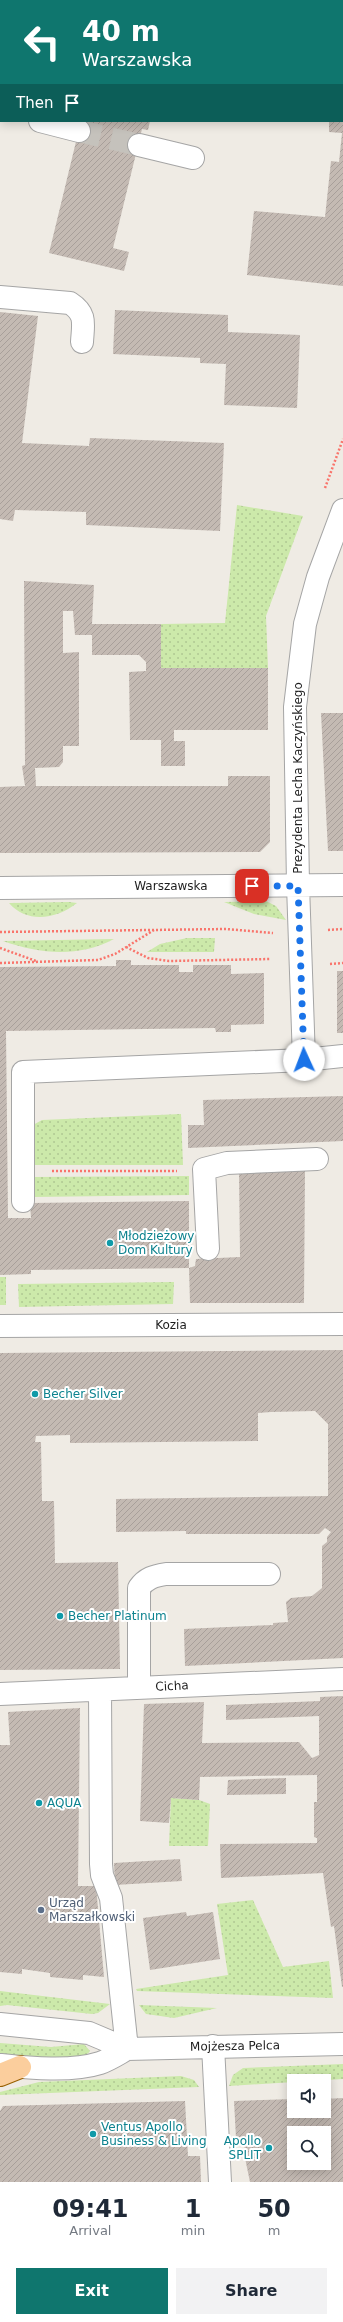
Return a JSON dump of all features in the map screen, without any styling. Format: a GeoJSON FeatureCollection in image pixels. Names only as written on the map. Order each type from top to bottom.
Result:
{"type":"FeatureCollection","features":[{"type":"Feature","properties":{"kind":"main road"},"geometry":{"type":"LineString","coordinates":[[0,2075],[10,2066]]}},
{"type":"Feature","properties":{"kind":"street"},"geometry":{"type":"LineString","coordinates":[[44,122],[79,131]]}},
{"type":"Feature","properties":{"kind":"street"},"geometry":{"type":"LineString","coordinates":[[139,145],[192,158]]}},
{"type":"Feature","properties":{"kind":"street"},"geometry":{"type":"LineString","coordinates":[[0,297],[70,303],[80,309],[84,321],[82,342]]}},
{"type":"Feature","properties":{"kind":"street","name":"Prezydenta Lecha Kaczyńskiego"},"geometry":{"type":"LineString","coordinates":[[304,1060],[298,886],[295,707],[305,624],[318,577],[343,510]]}},
{"type":"Feature","properties":{"kind":"street","name":"Warszawska"},"geometry":{"type":"LineString","coordinates":[[0,888],[343,885]]}},
{"type":"Feature","properties":{"kind":"street"},"geometry":{"type":"LineString","coordinates":[[23,1201],[23,1072],[304,1060],[343,1056]]}},
{"type":"Feature","properties":{"kind":"street"},"geometry":{"type":"LineString","coordinates":[[208,1249],[204,1169],[227,1163],[317,1158]]}},
{"type":"Feature","properties":{"kind":"street","name":"Kozia"},"geometry":{"type":"LineString","coordinates":[[0,1326],[343,1324]]}},
{"type":"Feature","properties":{"kind":"street"},"geometry":{"type":"LineString","coordinates":[[139,1688],[139,1588],[144,1581],[153,1576],[166,1574],[269,1574]]}},
{"type":"Feature","properties":{"kind":"street","name":"Cicha"},"geometry":{"type":"LineString","coordinates":[[0,1694],[343,1679]]}},
{"type":"Feature","properties":{"kind":"street"},"geometry":{"type":"LineString","coordinates":[[100,1690],[101,1864],[102,1875],[111,1898],[127,2050]]}},
{"type":"Feature","properties":{"kind":"street","name":"Mojżesza Pelca"},"geometry":{"type":"LineString","coordinates":[[0,2024],[89,2033],[127,2050]]}},
{"type":"Feature","properties":{"kind":"street","name":"Mojżesza Pelca"},"geometry":{"type":"LineString","coordinates":[[10,2066],[89,2065],[100,2063],[127,2050],[213,2046],[343,2044]]}},
{"type":"Feature","properties":{"kind":"street"},"geometry":{"type":"LineString","coordinates":[[213,2046],[220,2182]]}},
{"type":"Feature","properties":{"kind":"path"},"geometry":{"type":"LineString","coordinates":[[322,496],[343,439]]}},
{"type":"Feature","properties":{"kind":"path"},"geometry":{"type":"LineString","coordinates":[[0,932],[226,929],[270,933],[300,932]]}},
{"type":"Feature","properties":{"kind":"path"},"geometry":{"type":"LineString","coordinates":[[0,963],[98,960],[115,954],[154,930]]}},
{"type":"Feature","properties":{"kind":"path"},"geometry":{"type":"LineString","coordinates":[[325,930],[343,930]]}},
{"type":"Feature","properties":{"kind":"path"},"geometry":{"type":"LineString","coordinates":[[270,933],[270,939]]}},
{"type":"Feature","properties":{"kind":"path"},"geometry":{"type":"LineString","coordinates":[[126,947],[148,958],[169,961],[271,960],[271,956]]}},
{"type":"Feature","properties":{"kind":"path"},"geometry":{"type":"LineString","coordinates":[[0,948],[40,962]]}},
{"type":"Feature","properties":{"kind":"path"},"geometry":{"type":"LineString","coordinates":[[336,964],[343,964]]}},
{"type":"Feature","properties":{"kind":"path"},"geometry":{"type":"LineString","coordinates":[[23,1171],[193,1171],[204,1169]]}},
{"type":"Feature","properties":{"kind":"green space"},"geometry":{"type":"Polygon","coordinates":[[[237,505],[303,516],[266,616],[268,668],[161,668],[161,624],[225,623],[237,505]]]}},
{"type":"Feature","properties":{"kind":"green space"},"geometry":{"type":"Polygon","coordinates":[[[266,901],[276,906],[286,920],[254,914],[224,902],[266,901]]]}},
{"type":"Feature","properties":{"kind":"green space"},"geometry":{"type":"Polygon","coordinates":[[[9,903],[77,903],[60,913],[42,917],[24,914],[16,910],[9,903]]]}},
{"type":"Feature","properties":{"kind":"green space"},"geometry":{"type":"Polygon","coordinates":[[[187,938],[215,938],[214,952],[147,952],[160,944],[187,938]]]}},
{"type":"Feature","properties":{"kind":"green space"},"geometry":{"type":"Polygon","coordinates":[[[114,939],[87,949],[59,952],[31,949],[3,941],[114,939]]]}},
{"type":"Feature","properties":{"kind":"green space"},"geometry":{"type":"Polygon","coordinates":[[[181,1114],[183,1165],[32,1165],[33,1125],[42,1120],[181,1114]]]}},
{"type":"Feature","properties":{"kind":"green space"},"geometry":{"type":"Polygon","coordinates":[[[189,1176],[189,1195],[33,1197],[32,1177],[189,1176]]]}},
{"type":"Feature","properties":{"kind":"green space"},"geometry":{"type":"Polygon","coordinates":[[[0,1277],[6,1277],[6,1305],[0,1305],[0,1277]]]}},
{"type":"Feature","properties":{"kind":"green space"},"geometry":{"type":"Polygon","coordinates":[[[174,1282],[173,1304],[19,1307],[18,1284],[174,1282]]]}},
{"type":"Feature","properties":{"kind":"green space"},"geometry":{"type":"Polygon","coordinates":[[[171,1798],[199,1800],[210,1804],[208,1846],[169,1846],[171,1798]]]}},
{"type":"Feature","properties":{"kind":"green space"},"geometry":{"type":"Polygon","coordinates":[[[253,1900],[283,1967],[329,1961],[333,1998],[137,1991],[136,1989],[228,1975],[217,1904],[253,1900]]]}},
{"type":"Feature","properties":{"kind":"green space"},"geometry":{"type":"Polygon","coordinates":[[[0,1991],[110,2004],[98,2013],[92,2014],[7,2005],[0,2006],[0,1991]]]}},
{"type":"Feature","properties":{"kind":"green space"},"geometry":{"type":"Polygon","coordinates":[[[139,2005],[217,2008],[174,2018],[146,2014],[139,2005]]]}},
{"type":"Feature","properties":{"kind":"green space"},"geometry":{"type":"Polygon","coordinates":[[[0,2043],[51,2047],[84,2044],[90,2051],[85,2055],[62,2058],[19,2056],[0,2054],[0,2043]]]}},
{"type":"Feature","properties":{"kind":"green space"},"geometry":{"type":"Polygon","coordinates":[[[343,2064],[343,2079],[331,2080],[331,2074],[287,2074],[287,2082],[229,2086],[233,2075],[243,2068],[343,2064]]]}},
{"type":"Feature","properties":{"kind":"green space"},"geometry":{"type":"Polygon","coordinates":[[[181,2076],[194,2080],[199,2087],[0,2095],[0,2092],[39,2082],[181,2076]]]}},
{"type":"Feature","properties":{"kind":"building"},"geometry":{"type":"Polygon","coordinates":[[[81,122],[150,122],[148,130],[142,129],[113,248],[129,252],[124,271],[49,253],[81,122]]]}},
{"type":"Feature","properties":{"kind":"building"},"geometry":{"type":"Polygon","coordinates":[[[329,122],[343,122],[343,286],[247,275],[254,211],[325,217],[331,161],[339,162],[342,133],[329,132],[329,122]]]}},
{"type":"Feature","properties":{"kind":"building"},"geometry":{"type":"Polygon","coordinates":[[[115,310],[228,315],[228,332],[300,335],[297,408],[224,405],[226,364],[200,363],[200,358],[113,354],[115,310]]]}},
{"type":"Feature","properties":{"kind":"building"},"geometry":{"type":"Polygon","coordinates":[[[0,312],[38,316],[22,443],[89,446],[90,438],[224,443],[220,531],[86,525],[86,512],[15,510],[13,521],[0,519],[0,312]]]}},
{"type":"Feature","properties":{"kind":"building"},"geometry":{"type":"Polygon","coordinates":[[[24,581],[94,585],[92,624],[161,624],[161,668],[268,668],[268,730],[174,730],[174,741],[185,741],[185,766],[161,766],[161,740],[130,740],[129,672],[146,671],[146,662],[139,655],[92,655],[92,635],[75,635],[73,611],[63,611],[63,653],[79,652],[79,746],[63,746],[63,762],[59,767],[35,768],[36,786],[228,786],[228,776],[270,776],[270,842],[260,852],[0,853],[0,787],[25,786],[22,766],[25,765],[24,581]]]}},
{"type":"Feature","properties":{"kind":"building"},"geometry":{"type":"Polygon","coordinates":[[[321,713],[343,713],[343,851],[328,851],[321,713]]]}},
{"type":"Feature","properties":{"kind":"building"},"geometry":{"type":"Polygon","coordinates":[[[116,960],[131,960],[131,965],[179,965],[179,972],[193,972],[193,965],[231,965],[231,974],[264,973],[264,1024],[231,1025],[231,1032],[216,1032],[215,1028],[6,1031],[8,1218],[31,1218],[30,1203],[189,1201],[189,1268],[31,1270],[31,1274],[0,1275],[0,967],[116,966],[116,960]]]}},
{"type":"Feature","properties":{"kind":"building"},"geometry":{"type":"Polygon","coordinates":[[[337,971],[343,971],[343,1033],[337,1033],[337,971]]]}},
{"type":"Feature","properties":{"kind":"building"},"geometry":{"type":"Polygon","coordinates":[[[343,1096],[343,1141],[188,1148],[188,1125],[204,1125],[203,1100],[343,1096]]]}},
{"type":"Feature","properties":{"kind":"building"},"geometry":{"type":"Polygon","coordinates":[[[305,1169],[304,1303],[190,1303],[189,1268],[195,1266],[196,1259],[240,1257],[239,1170],[305,1169]]]}},
{"type":"Feature","properties":{"kind":"building"},"geometry":{"type":"Polygon","coordinates":[[[343,1350],[343,1658],[185,1666],[184,1629],[273,1625],[273,1623],[288,1622],[286,1602],[291,1598],[312,1596],[322,1588],[322,1546],[327,1542],[327,1537],[331,1532],[325,1528],[319,1534],[186,1534],[186,1531],[116,1532],[116,1499],[328,1496],[328,1424],[315,1411],[271,1412],[258,1413],[258,1441],[70,1443],[70,1435],[36,1436],[35,1442],[41,1442],[42,1501],[54,1501],[55,1563],[118,1562],[120,1669],[0,1670],[0,1353],[343,1350]]]}},
{"type":"Feature","properties":{"kind":"building"},"geometry":{"type":"Polygon","coordinates":[[[343,1696],[342,1987],[334,1926],[331,1927],[323,1873],[221,1878],[220,1844],[317,1843],[317,1838],[314,1837],[314,1802],[317,1802],[317,1775],[200,1777],[199,1800],[171,1798],[169,1823],[140,1821],[144,1704],[204,1702],[202,1743],[299,1742],[312,1758],[319,1755],[319,1716],[226,1720],[226,1705],[320,1701],[320,1697],[343,1696]]]}},
{"type":"Feature","properties":{"kind":"building","name":"AQUA"},"geometry":{"type":"Polygon","coordinates":[[[80,1708],[78,1886],[96,1886],[104,1977],[83,1975],[83,1980],[50,1977],[50,1973],[22,1969],[22,1974],[0,1972],[0,1745],[10,1745],[8,1712],[80,1708]]]}},
{"type":"Feature","properties":{"kind":"building"},"geometry":{"type":"Polygon","coordinates":[[[286,1778],[286,1794],[227,1795],[228,1780],[286,1778]]]}},
{"type":"Feature","properties":{"kind":"building"},"geometry":{"type":"Polygon","coordinates":[[[180,1859],[182,1881],[115,1885],[114,1863],[180,1859]]]}},
{"type":"Feature","properties":{"kind":"building"},"geometry":{"type":"Polygon","coordinates":[[[186,1912],[187,1916],[213,1912],[220,1959],[150,1970],[143,1918],[186,1912]]]}},
{"type":"Feature","properties":{"kind":"building","name":"Apollo SPLIT"},"geometry":{"type":"Polygon","coordinates":[[[343,2098],[343,2182],[250,2182],[245,2158],[244,2137],[236,2138],[234,2101],[287,2099],[287,2118],[331,2118],[331,2099],[343,2098]]]}},
{"type":"Feature","properties":{"kind":"building","name":"Ventus Apollo Business & Living"},"geometry":{"type":"Polygon","coordinates":[[[185,2101],[188,2156],[200,2156],[201,2182],[0,2182],[0,2111],[3,2106],[185,2101]]]}},
{"type":"Feature","properties":{"kind":"tunnel"},"geometry":{"type":"LineString","coordinates":[[79,131],[139,145]]}},
{"type":"Feature","properties":{"kind":"place","name":"Młodzieżowy Dom Kultury"},"geometry":{"type":"Point","coordinates":[110,1243]}},
{"type":"Feature","properties":{"kind":"place","name":"Becher Silver"},"geometry":{"type":"Point","coordinates":[35,1394]}},
{"type":"Feature","properties":{"kind":"place","name":"Becher Platinum"},"geometry":{"type":"Point","coordinates":[60,1616]}},
{"type":"Feature","properties":{"kind":"place","name":"AQUA"},"geometry":{"type":"Point","coordinates":[39,1803]}},
{"type":"Feature","properties":{"kind":"place","name":"Urząd Marszałkowski"},"geometry":{"type":"Point","coordinates":[41,1910]}},
{"type":"Feature","properties":{"kind":"place","name":"Ventus Apollo Business & Living"},"geometry":{"type":"Point","coordinates":[93,2134]}},
{"type":"Feature","properties":{"kind":"place","name":"Apollo SPLIT"},"geometry":{"type":"Point","coordinates":[269,2148]}},
{"type":"Feature","properties":{"kind":"route"},"geometry":{"type":"LineString","coordinates":[[252,886],[298,886],[304,1060]]}}]}
